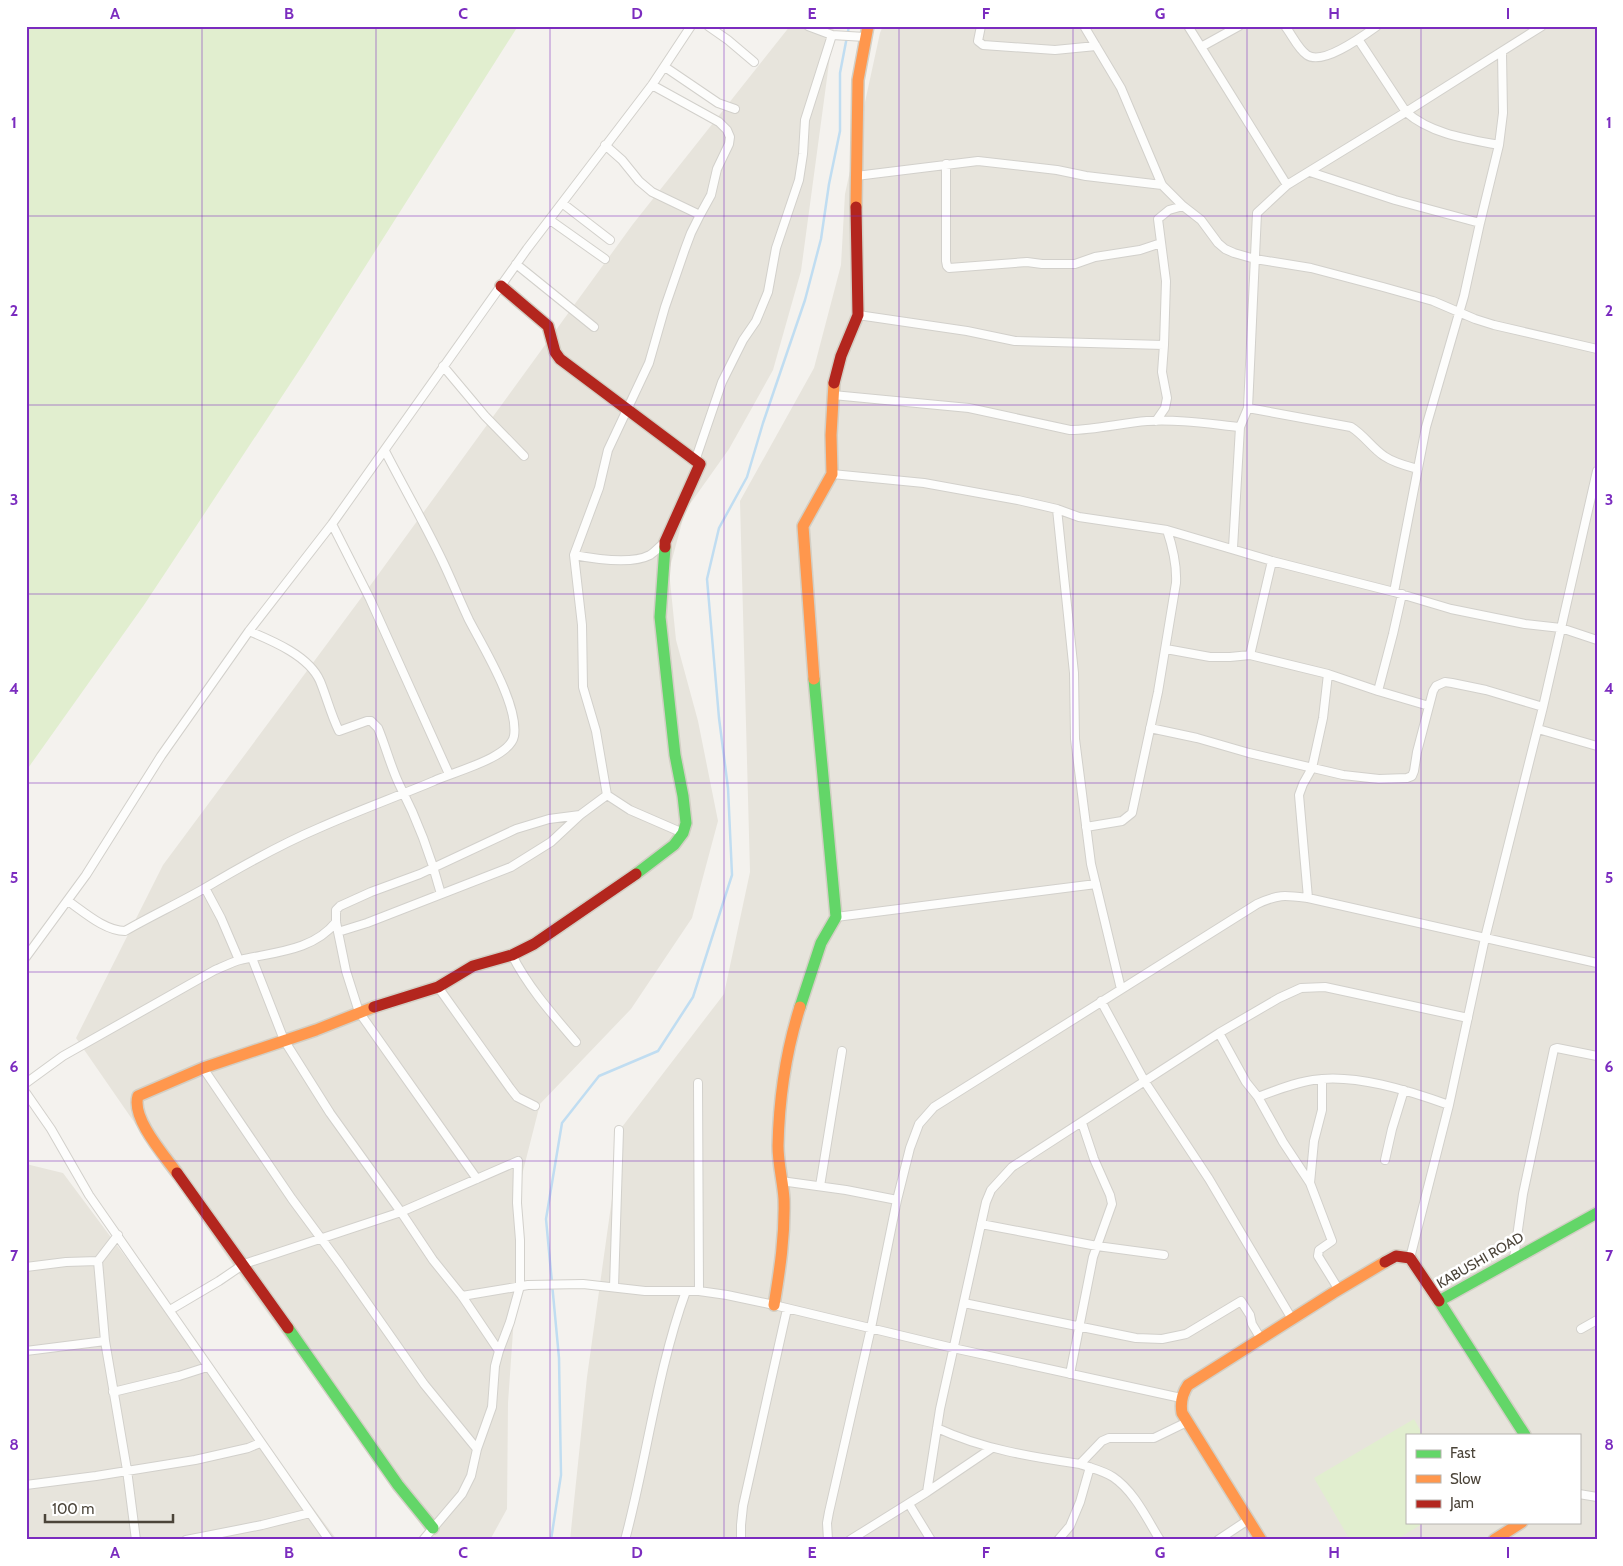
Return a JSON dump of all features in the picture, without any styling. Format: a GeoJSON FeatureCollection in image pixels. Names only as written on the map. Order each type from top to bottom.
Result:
{"type":"FeatureCollection","features":[{"type":"Feature","properties":{"kind":"street"},"geometry":{"type":"LineString","coordinates":[[26,957],[91,868],[162,756],[249,631],[332,524],[516,264],[665,68],[691,26]]}},
{"type":"Feature","properties":{"kind":"street"},"geometry":{"type":"LineString","coordinates":[[708,26],[754,62]]}},
{"type":"Feature","properties":{"kind":"street"},"geometry":{"type":"LineString","coordinates":[[774,1305],[783,1252],[784,1216],[778,1149],[780,1108],[795,1022],[821,943],[836,917],[818,742],[803,526],[832,474],[834,380],[841,356],[858,315],[856,176],[858,80],[867,32],[852,36],[832,36],[808,26]]}},
{"type":"Feature","properties":{"kind":"street"},"geometry":{"type":"LineString","coordinates":[[980,26],[978,41],[983,46],[1055,50],[1096,46]]}},
{"type":"Feature","properties":{"kind":"street"},"geometry":{"type":"LineString","coordinates":[[1084,26],[1121,88],[1162,185],[1183,206],[1201,220],[1218,243],[1225,249],[1255,258],[1311,268],[1433,301],[1459,313],[1494,325],[1597,349]]}},
{"type":"Feature","properties":{"kind":"street"},"geometry":{"type":"LineString","coordinates":[[1188,26],[1287,185]]}},
{"type":"Feature","properties":{"kind":"street"},"geometry":{"type":"LineString","coordinates":[[1202,47],[1239,26]]}},
{"type":"Feature","properties":{"kind":"street"},"geometry":{"type":"LineString","coordinates":[[1285,26],[1307,55],[1317,58],[1328,56],[1377,26]]}},
{"type":"Feature","properties":{"kind":"street"},"geometry":{"type":"LineString","coordinates":[[1233,548],[1240,427],[1248,408],[1257,212],[1287,185],[1502,53],[1542,26]]}},
{"type":"Feature","properties":{"kind":"street"},"geometry":{"type":"LineString","coordinates":[[695,461],[722,382],[756,321],[768,292],[776,248],[799,180],[805,120],[832,36]]}},
{"type":"Feature","properties":{"kind":"street"},"geometry":{"type":"LineString","coordinates":[[1358,39],[1406,112],[1417,122],[1463,138],[1499,145]]}},
{"type":"Feature","properties":{"kind":"street"},"geometry":{"type":"LineString","coordinates":[[1378,691],[1393,634],[1418,469],[1432,404],[1464,296],[1499,145],[1503,112],[1502,53]]}},
{"type":"Feature","properties":{"kind":"street"},"geometry":{"type":"LineString","coordinates":[[665,68],[718,103],[734,109]]}},
{"type":"Feature","properties":{"kind":"street"},"geometry":{"type":"LineString","coordinates":[[652,85],[719,122],[727,130],[730,137],[729,144],[717,169],[711,196],[691,233],[665,307],[649,363],[608,450],[599,488],[574,555],[582,625],[583,686],[596,731],[607,795],[630,810],[683,833]]}},
{"type":"Feature","properties":{"kind":"street"},"geometry":{"type":"LineString","coordinates":[[605,145],[652,192],[700,215]]}},
{"type":"Feature","properties":{"kind":"street"},"geometry":{"type":"LineString","coordinates":[[856,176],[978,161],[1008,163],[1057,170],[1094,178],[1162,185]]}},
{"type":"Feature","properties":{"kind":"street"},"geometry":{"type":"LineString","coordinates":[[946,164],[946,262],[950,268],[1027,262],[1075,264],[1095,257],[1140,250],[1161,243]]}},
{"type":"Feature","properties":{"kind":"street"},"geometry":{"type":"LineString","coordinates":[[1310,172],[1395,200],[1480,223]]}},
{"type":"Feature","properties":{"kind":"street"},"geometry":{"type":"LineString","coordinates":[[562,203],[610,240]]}},
{"type":"Feature","properties":{"kind":"street"},"geometry":{"type":"LineString","coordinates":[[1156,421],[1165,408],[1167,398],[1162,372],[1166,281],[1158,219],[1169,210],[1183,206]]}},
{"type":"Feature","properties":{"kind":"street"},"geometry":{"type":"LineString","coordinates":[[550,220],[605,259]]}},
{"type":"Feature","properties":{"kind":"street"},"geometry":{"type":"LineString","coordinates":[[516,264],[594,327]]}},
{"type":"Feature","properties":{"kind":"street"},"geometry":{"type":"LineString","coordinates":[[433,1528],[398,1485],[298,1345],[244,1264],[215,1227],[159,1148],[140,1120],[136,1102],[138,1096],[203,1068],[359,1012],[438,987],[473,966],[512,955],[550,934],[583,909],[635,875],[674,845],[683,833],[686,823],[675,754],[660,617],[665,542],[700,464],[560,359],[555,352],[548,326],[501,286]]}},
{"type":"Feature","properties":{"kind":"street"},"geometry":{"type":"LineString","coordinates":[[858,315],[967,330],[1015,341],[1164,345]]}},
{"type":"Feature","properties":{"kind":"street"},"geometry":{"type":"LineString","coordinates":[[443,366],[485,416],[524,456]]}},
{"type":"Feature","properties":{"kind":"street"},"geometry":{"type":"LineString","coordinates":[[833,395],[969,408],[1070,430],[1086,430],[1156,421],[1240,427]]}},
{"type":"Feature","properties":{"kind":"street"},"geometry":{"type":"LineString","coordinates":[[1248,408],[1351,427],[1358,431],[1383,456],[1400,464],[1418,469]]}},
{"type":"Feature","properties":{"kind":"street"},"geometry":{"type":"LineString","coordinates":[[68,901],[107,927],[117,931],[125,931],[249,862],[319,827],[449,774],[469,769],[505,750],[512,743],[514,738],[514,721],[499,676],[470,622],[443,561],[385,451]]}},
{"type":"Feature","properties":{"kind":"street"},"geometry":{"type":"LineString","coordinates":[[1410,1258],[1449,1105],[1485,938],[1538,729],[1597,472]]}},
{"type":"Feature","properties":{"kind":"street"},"geometry":{"type":"LineString","coordinates":[[832,474],[924,483],[1018,500],[1057,509],[1079,517],[1167,530],[1460,611],[1526,624],[1562,628],[1597,640]]}},
{"type":"Feature","properties":{"kind":"street"},"geometry":{"type":"LineString","coordinates":[[1057,509],[1074,673],[1074,739],[1091,864],[1121,989]]}},
{"type":"Feature","properties":{"kind":"street"},"geometry":{"type":"LineString","coordinates":[[332,524],[370,600],[449,774]]}},
{"type":"Feature","properties":{"kind":"street"},"geometry":{"type":"LineString","coordinates":[[1086,827],[1122,821],[1132,813],[1166,650],[1176,583],[1177,566],[1175,554],[1167,530]]}},
{"type":"Feature","properties":{"kind":"street"},"geometry":{"type":"LineString","coordinates":[[574,555],[615,561],[630,559],[649,555],[665,542]]}},
{"type":"Feature","properties":{"kind":"street"},"geometry":{"type":"LineString","coordinates":[[1250,655],[1272,560]]}},
{"type":"Feature","properties":{"kind":"street"},"geometry":{"type":"LineString","coordinates":[[249,631],[269,639],[300,657],[311,666],[319,679],[331,716],[339,731],[367,721],[371,721],[378,728],[400,786],[421,830],[441,894]]}},
{"type":"Feature","properties":{"kind":"street"},"geometry":{"type":"LineString","coordinates":[[1166,650],[1210,657],[1250,655],[1328,674],[1429,706]]}},
{"type":"Feature","properties":{"kind":"street"},"geometry":{"type":"LineString","coordinates":[[1308,898],[1299,795],[1312,768],[1323,718],[1328,674]]}},
{"type":"Feature","properties":{"kind":"street"},"geometry":{"type":"LineString","coordinates":[[1150,728],[1343,775],[1378,779],[1407,778],[1412,776],[1414,771],[1432,691],[1436,686],[1445,682],[1486,690],[1543,707]]}},
{"type":"Feature","properties":{"kind":"street"},"geometry":{"type":"LineString","coordinates":[[1538,729],[1597,746]]}},
{"type":"Feature","properties":{"kind":"street"},"geometry":{"type":"LineString","coordinates":[[338,932],[367,923],[511,868],[551,842],[580,815],[607,795]]}},
{"type":"Feature","properties":{"kind":"street"},"geometry":{"type":"LineString","coordinates":[[477,1178],[359,1012],[346,970],[335,914],[340,906],[434,867],[516,829],[549,819],[580,815]]}},
{"type":"Feature","properties":{"kind":"street"},"geometry":{"type":"LineString","coordinates":[[836,917],[1096,884]]}},
{"type":"Feature","properties":{"kind":"street"},"geometry":{"type":"LineString","coordinates":[[205,888],[221,918],[239,960]]}},
{"type":"Feature","properties":{"kind":"street"},"geometry":{"type":"LineString","coordinates":[[828,1540],[827,1523],[829,1512],[871,1328],[897,1200],[910,1148],[919,1124],[934,1108],[1257,904],[1275,896],[1285,895],[1308,898],[1597,963]]}},
{"type":"Feature","properties":{"kind":"street"},"geometry":{"type":"LineString","coordinates":[[26,1083],[79,1046],[192,983],[239,960],[291,950],[322,936],[336,922]]}},
{"type":"Feature","properties":{"kind":"street"},"geometry":{"type":"LineString","coordinates":[[512,955],[536,993],[576,1042]]}},
{"type":"Feature","properties":{"kind":"street"},"geometry":{"type":"LineString","coordinates":[[252,958],[284,1040],[330,1113],[433,1260],[462,1296],[499,1351]]}},
{"type":"Feature","properties":{"kind":"street"},"geometry":{"type":"LineString","coordinates":[[438,987],[517,1097],[534,1106]]}},
{"type":"Feature","properties":{"kind":"street"},"geometry":{"type":"LineString","coordinates":[[927,1492],[952,1348],[986,1202],[991,1190],[1012,1167],[1218,1033],[1279,998],[1301,988],[1325,987],[1468,1018]]}},
{"type":"Feature","properties":{"kind":"street"},"geometry":{"type":"LineString","coordinates":[[1101,1001],[1145,1082],[1209,1179],[1292,1319]]}},
{"type":"Feature","properties":{"kind":"street"},"geometry":{"type":"LineString","coordinates":[[1218,1033],[1246,1082],[1258,1097],[1292,1157],[1310,1184],[1332,1241],[1319,1250],[1318,1256],[1339,1290]]}},
{"type":"Feature","properties":{"kind":"street"},"geometry":{"type":"LineString","coordinates":[[1514,1258],[1524,1194],[1553,1051],[1557,1048],[1597,1056]]}},
{"type":"Feature","properties":{"kind":"street"},"geometry":{"type":"LineString","coordinates":[[820,1186],[842,1051]]}},
{"type":"Feature","properties":{"kind":"street"},"geometry":{"type":"LineString","coordinates":[[203,1068],[292,1199],[424,1384],[477,1449]]}},
{"type":"Feature","properties":{"kind":"street"},"geometry":{"type":"LineString","coordinates":[[1258,1097],[1300,1082],[1322,1079],[1356,1081],[1404,1090],[1449,1105]]}},
{"type":"Feature","properties":{"kind":"street"},"geometry":{"type":"LineString","coordinates":[[1310,1184],[1314,1141],[1322,1110],[1322,1079]]}},
{"type":"Feature","properties":{"kind":"street"},"geometry":{"type":"LineString","coordinates":[[698,1082],[699,1291]]}},
{"type":"Feature","properties":{"kind":"street"},"geometry":{"type":"LineString","coordinates":[[1385,1160],[1404,1090]]}},
{"type":"Feature","properties":{"kind":"street"},"geometry":{"type":"LineString","coordinates":[[26,1093],[51,1129],[80,1182],[328,1540]]}},
{"type":"Feature","properties":{"kind":"street"},"geometry":{"type":"LineString","coordinates":[[1070,1374],[1093,1257],[1109,1216],[1112,1199],[1082,1123]]}},
{"type":"Feature","properties":{"kind":"street"},"geometry":{"type":"LineString","coordinates":[[614,1287],[616,1166],[619,1130]]}},
{"type":"Feature","properties":{"kind":"street"},"geometry":{"type":"LineString","coordinates":[[170,1310],[244,1264],[401,1212],[518,1161],[517,1203],[520,1240],[520,1286],[510,1322],[494,1366],[492,1407],[477,1449],[471,1476],[462,1494],[423,1540]]}},
{"type":"Feature","properties":{"kind":"street"},"geometry":{"type":"LineString","coordinates":[[781,1181],[897,1200]]}},
{"type":"Feature","properties":{"kind":"street","name":"KABUSHI ROAD"},"geometry":{"type":"LineString","coordinates":[[1524,1434],[1439,1301],[1597,1213]]}},
{"type":"Feature","properties":{"kind":"street"},"geometry":{"type":"LineString","coordinates":[[981,1224],[1097,1246],[1164,1255]]}},
{"type":"Feature","properties":{"kind":"street"},"geometry":{"type":"LineString","coordinates":[[118,1235],[98,1261],[105,1341],[127,1470],[136,1540]]}},
{"type":"Feature","properties":{"kind":"street"},"geometry":{"type":"LineString","coordinates":[[1260,1540],[1187,1422],[1180,1406],[1181,1398],[1188,1385],[1396,1256],[1410,1258],[1439,1301]]}},
{"type":"Feature","properties":{"kind":"street"},"geometry":{"type":"LineString","coordinates":[[26,1267],[66,1262],[98,1261]]}},
{"type":"Feature","properties":{"kind":"street"},"geometry":{"type":"LineString","coordinates":[[462,1296],[528,1285],[583,1284],[645,1291],[699,1291],[728,1295],[952,1348],[1181,1398]]}},
{"type":"Feature","properties":{"kind":"street"},"geometry":{"type":"LineString","coordinates":[[625,1540],[667,1356],[686,1291]]}},
{"type":"Feature","properties":{"kind":"street"},"geometry":{"type":"LineString","coordinates":[[964,1303],[1136,1338],[1162,1339],[1186,1334],[1241,1301],[1250,1314],[1252,1324],[1261,1339]]}},
{"type":"Feature","properties":{"kind":"street"},"geometry":{"type":"LineString","coordinates":[[742,1540],[740,1524],[743,1506],[787,1308]]}},
{"type":"Feature","properties":{"kind":"street"},"geometry":{"type":"LineString","coordinates":[[1581,1329],[1597,1320]]}},
{"type":"Feature","properties":{"kind":"street"},"geometry":{"type":"LineString","coordinates":[[26,1351],[105,1341]]}},
{"type":"Feature","properties":{"kind":"street"},"geometry":{"type":"LineString","coordinates":[[113,1392],[179,1376],[207,1367]]}},
{"type":"Feature","properties":{"kind":"street"},"geometry":{"type":"LineString","coordinates":[[1080,1464],[1102,1440],[1109,1438],[1154,1438],[1187,1422]]}},
{"type":"Feature","properties":{"kind":"street"},"geometry":{"type":"LineString","coordinates":[[937,1428],[992,1448],[1048,1460],[1080,1464],[1113,1477],[1134,1499],[1160,1540]]}},
{"type":"Feature","properties":{"kind":"street"},"geometry":{"type":"LineString","coordinates":[[26,1485],[195,1460],[260,1444]]}},
{"type":"Feature","properties":{"kind":"street"},"geometry":{"type":"LineString","coordinates":[[850,1540],[909,1504],[992,1448]]}},
{"type":"Feature","properties":{"kind":"street"},"geometry":{"type":"LineString","coordinates":[[1058,1540],[1070,1526],[1080,1502],[1090,1467]]}},
{"type":"Feature","properties":{"kind":"street"},"geometry":{"type":"LineString","coordinates":[[1580,1494],[1597,1497]]}},
{"type":"Feature","properties":{"kind":"street"},"geometry":{"type":"LineString","coordinates":[[909,1504],[931,1540]]}},
{"type":"Feature","properties":{"kind":"street"},"geometry":{"type":"LineString","coordinates":[[186,1540],[262,1525],[310,1513]]}},
{"type":"Feature","properties":{"kind":"street"},"geometry":{"type":"LineString","coordinates":[[1218,1540],[1248,1520]]}},
{"type":"Feature","properties":{"kind":"street"},"geometry":{"type":"LineString","coordinates":[[1494,1540],[1519,1524]]}},
{"type":"Feature","properties":{"kind":"shaded area"},"geometry":{"type":"Polygon","coordinates":[[[790,26],[834,26],[801,271],[773,370],[729,449],[685,511],[669,571],[676,640],[698,721],[718,821],[692,918],[631,1009],[540,1104],[521,1179],[508,1403],[507,1509],[490,1540],[432,1540],[237,1271],[76,1038],[163,865],[367,590],[633,224],[790,26]]]}},
{"type":"Feature","properties":{"kind":"shaded area"},"geometry":{"type":"Polygon","coordinates":[[[883,26],[1597,26],[1597,1540],[570,1540],[587,1377],[622,1127],[724,994],[750,872],[740,501],[814,368],[841,265],[845,194],[883,26]]]}},
{"type":"Feature","properties":{"kind":"shaded area"},"geometry":{"type":"Polygon","coordinates":[[[26,1164],[63,1173],[337,1540],[26,1540],[26,1164]]]}},
{"type":"Feature","properties":{"kind":"green space"},"geometry":{"type":"Polygon","coordinates":[[[26,26],[518,26],[304,363],[144,605],[26,771],[26,26]]]}},
{"type":"Feature","properties":{"kind":"green space"},"geometry":{"type":"Polygon","coordinates":[[[1414,1419],[1422,1434],[1406,1434],[1406,1524],[1422,1524],[1396,1540],[1350,1540],[1314,1478],[1414,1419]]]}},
{"type":"Feature","properties":{"kind":"waterway"},"geometry":{"type":"LineString","coordinates":[[551,1540],[561,1475],[559,1358],[546,1219],[562,1123],[599,1076],[658,1051],[693,997],[732,875],[728,788],[719,718],[707,579],[719,528],[747,477],[763,423],[805,300],[821,239],[829,184],[840,131],[840,73],[849,26]]}},
{"type":"Feature","properties":{"kind":"traffic: fast"},"geometry":{"type":"LineString","coordinates":[[636,874],[674,845],[683,833],[686,823],[675,755],[660,617],[665,547]]}},
{"type":"Feature","properties":{"kind":"traffic: fast"},"geometry":{"type":"LineString","coordinates":[[800,1007],[821,943],[836,917],[814,679]]}},
{"type":"Feature","properties":{"kind":"traffic: fast"},"geometry":{"type":"LineString","coordinates":[[1524,1434],[1439,1301],[1597,1213]]}},
{"type":"Feature","properties":{"kind":"traffic: fast"},"geometry":{"type":"LineString","coordinates":[[288,1328],[398,1485],[433,1528]]}},
{"type":"Feature","properties":{"kind":"traffic: slow"},"geometry":{"type":"LineString","coordinates":[[856,207],[858,80],[868,26]]}},
{"type":"Feature","properties":{"kind":"traffic: slow"},"geometry":{"type":"LineString","coordinates":[[814,679],[803,526],[832,474],[831,435],[834,383]]}},
{"type":"Feature","properties":{"kind":"traffic: slow"},"geometry":{"type":"LineString","coordinates":[[177,1173],[157,1147],[144,1125],[139,1115],[138,1096],[203,1068],[316,1030],[374,1007]]}},
{"type":"Feature","properties":{"kind":"traffic: slow"},"geometry":{"type":"LineString","coordinates":[[774,1305],[784,1226],[784,1199],[778,1153],[780,1111],[787,1058],[800,1007]]}},
{"type":"Feature","properties":{"kind":"traffic: slow"},"geometry":{"type":"LineString","coordinates":[[1261,1540],[1182,1413],[1181,1402],[1184,1392],[1188,1385],[1385,1262]]}},
{"type":"Feature","properties":{"kind":"traffic: slow"},"geometry":{"type":"LineString","coordinates":[[1494,1540],[1519,1524]]}},
{"type":"Feature","properties":{"kind":"traffic: jam"},"geometry":{"type":"LineString","coordinates":[[834,383],[841,356],[858,315],[856,207]]}},
{"type":"Feature","properties":{"kind":"traffic: jam"},"geometry":{"type":"LineString","coordinates":[[501,286],[548,326],[555,352],[560,359],[700,464],[665,542],[665,547]]}},
{"type":"Feature","properties":{"kind":"traffic: jam"},"geometry":{"type":"LineString","coordinates":[[374,1007],[438,987],[473,966],[512,955],[534,944],[636,874]]}},
{"type":"Feature","properties":{"kind":"traffic: jam"},"geometry":{"type":"LineString","coordinates":[[177,1173],[288,1328]]}},
{"type":"Feature","properties":{"kind":"traffic: jam"},"geometry":{"type":"LineString","coordinates":[[1385,1262],[1396,1256],[1410,1258],[1439,1301]]}}]}
